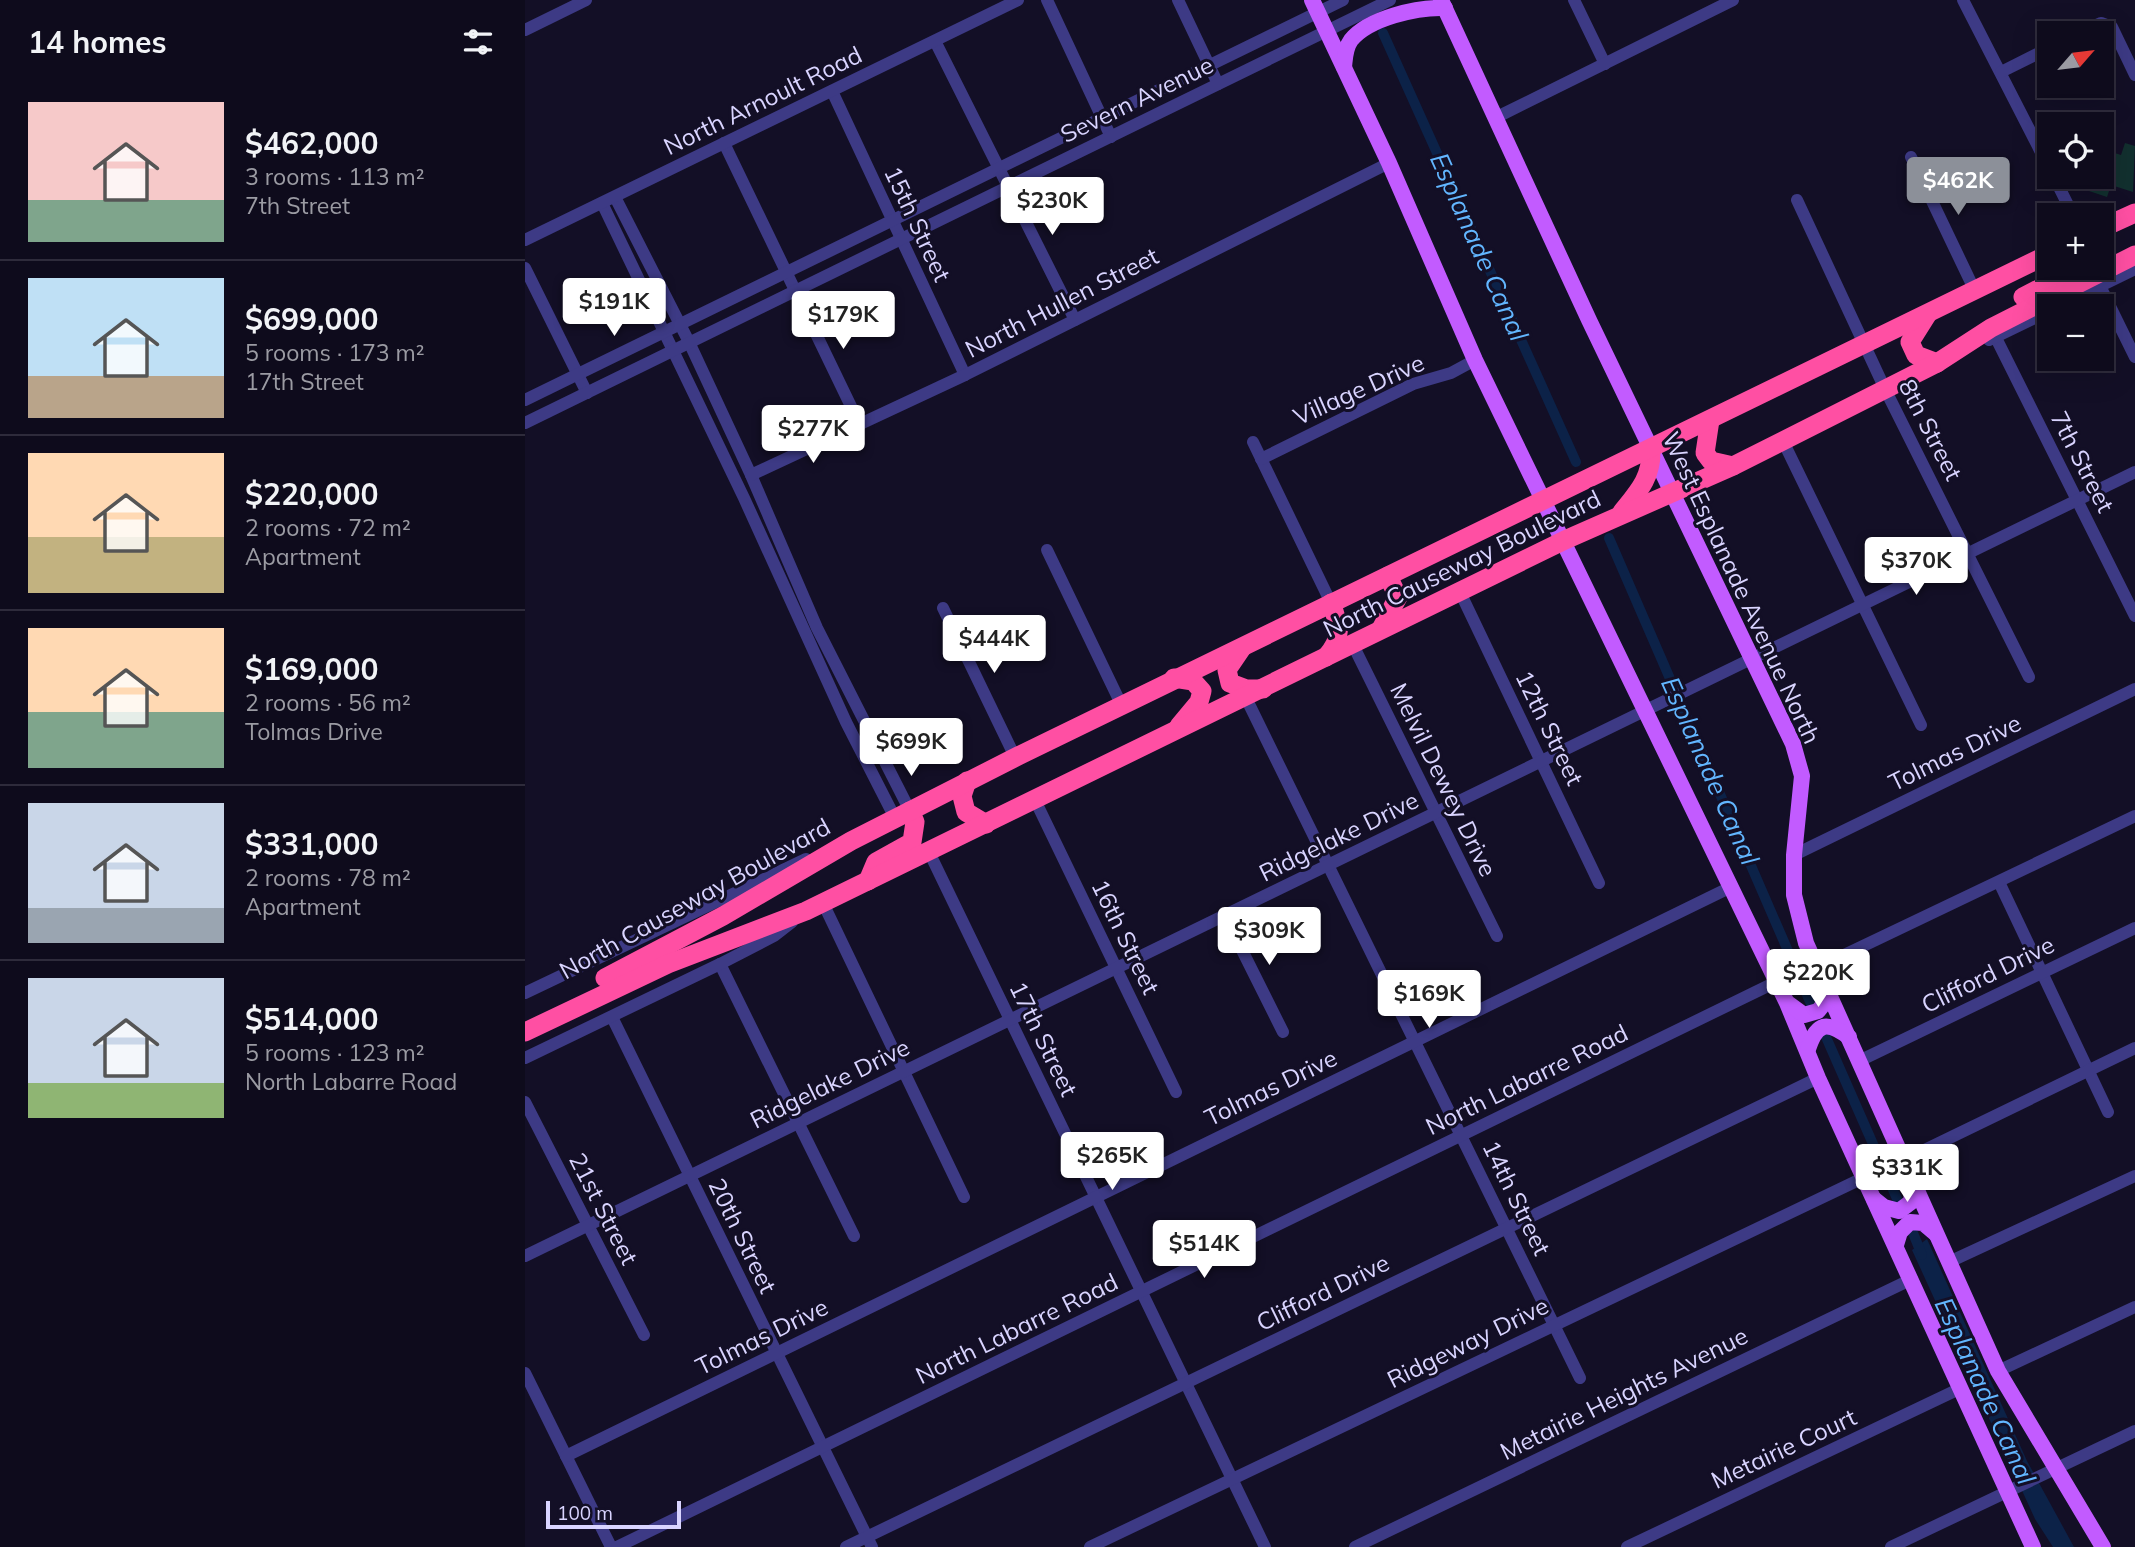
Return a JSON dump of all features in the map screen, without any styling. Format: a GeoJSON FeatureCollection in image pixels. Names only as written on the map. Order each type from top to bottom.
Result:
{"type":"FeatureCollection","features":[{"type":"Feature","properties":{"kind":"highway"},"geometry":{"type":"LineString","coordinates":[[2114,223],[2135,213]]}},
{"type":"Feature","properties":{"kind":"highway","name":"North Causeway Boulevard"},"geometry":{"type":"LineString","coordinates":[[525,1032],[668,964],[815,907],[1247,698],[1352,643],[1565,540],[1733,466],[1993,333],[2135,255]]}},
{"type":"Feature","properties":{"kind":"highway","name":"North Causeway Boulevard"},"geometry":{"type":"LineString","coordinates":[[525,1018],[715,920],[851,841],[967,781],[2037,260]]}},
{"type":"Feature","properties":{"kind":"highway"},"geometry":{"type":"LineString","coordinates":[[1993,333],[2006,306],[2055,280]]}},
{"type":"Feature","properties":{"kind":"highway"},"geometry":{"type":"LineString","coordinates":[[1927,314],[1913,332],[1910,342],[1916,355],[1943,359]]}},
{"type":"Feature","properties":{"kind":"highway"},"geometry":{"type":"LineString","coordinates":[[1710,420],[1705,453],[1711,460],[1733,466]]}},
{"type":"Feature","properties":{"kind":"highway"},"geometry":{"type":"LineString","coordinates":[[1618,516],[1645,483],[1650,472],[1651,449]]}},
{"type":"Feature","properties":{"kind":"highway"},"geometry":{"type":"LineString","coordinates":[[1381,629],[1398,597],[1388,576]]}},
{"type":"Feature","properties":{"kind":"highway"},"geometry":{"type":"LineString","coordinates":[[1325,657],[1339,637],[1339,625],[1331,603]]}},
{"type":"Feature","properties":{"kind":"highway"},"geometry":{"type":"LineString","coordinates":[[1244,644],[1227,670],[1230,683],[1246,690],[1265,689]]}},
{"type":"Feature","properties":{"kind":"highway"},"geometry":{"type":"LineString","coordinates":[[1173,732],[1199,702],[1202,691],[1193,681],[1174,678]]}},
{"type":"Feature","properties":{"kind":"highway"},"geometry":{"type":"LineString","coordinates":[[967,781],[962,796],[966,812],[986,824]]}},
{"type":"Feature","properties":{"kind":"highway"},"geometry":{"type":"LineString","coordinates":[[868,881],[876,862],[912,842],[915,822],[902,814]]}},
{"type":"Feature","properties":{"kind":"main road"},"geometry":{"type":"LineString","coordinates":[[1344,68],[1346,47],[1352,38],[1375,24],[1420,7],[1443,4]]}},
{"type":"Feature","properties":{"kind":"main road","name":"West Esplanade Avenue North"},"geometry":{"type":"LineString","coordinates":[[1443,4],[1651,449],[1754,658],[1793,744],[1802,776],[1794,855],[1794,895],[1799,920],[1817,968],[1999,1371],[2103,1547]]}},
{"type":"Feature","properties":{"kind":"main road"},"geometry":{"type":"LineString","coordinates":[[1315,6],[1389,163],[1475,360],[1653,707],[1731,887],[1787,1003],[1863,1178],[1912,1279],[1959,1389],[2033,1547]]}},
{"type":"Feature","properties":{"kind":"main road"},"geometry":{"type":"LineString","coordinates":[[1787,1003],[1804,1015],[1812,1013],[1827,1000],[1826,987]]}},
{"type":"Feature","properties":{"kind":"main road"},"geometry":{"type":"LineString","coordinates":[[1808,1049],[1814,1031],[1821,1027],[1837,1029],[1849,1037]]}},
{"type":"Feature","properties":{"kind":"main road"},"geometry":{"type":"LineString","coordinates":[[1874,1199],[1891,1210],[1906,1208],[1911,1202],[1913,1180]]}},
{"type":"Feature","properties":{"kind":"main road"},"geometry":{"type":"LineString","coordinates":[[1896,1245],[1900,1232],[1910,1223],[1923,1223],[1938,1236]]}},
{"type":"Feature","properties":{"kind":"street"},"geometry":{"type":"LineString","coordinates":[[525,30],[586,0]]}},
{"type":"Feature","properties":{"kind":"street","name":"North Arnoult Road"},"geometry":{"type":"LineString","coordinates":[[525,240],[1019,0]]}},
{"type":"Feature","properties":{"kind":"street"},"geometry":{"type":"LineString","coordinates":[[1047,0],[1111,137]]}},
{"type":"Feature","properties":{"kind":"street"},"geometry":{"type":"LineString","coordinates":[[1178,0],[1218,84]]}},
{"type":"Feature","properties":{"kind":"street","name":"Severn Avenue"},"geometry":{"type":"LineString","coordinates":[[525,400],[1209,65],[1315,6],[1343,0]]}},
{"type":"Feature","properties":{"kind":"street","name":"Severn Avenue"},"geometry":{"type":"LineString","coordinates":[[525,423],[1390,0]]}},
{"type":"Feature","properties":{"kind":"street"},"geometry":{"type":"LineString","coordinates":[[1574,0],[1605,64]]}},
{"type":"Feature","properties":{"kind":"street"},"geometry":{"type":"LineString","coordinates":[[1497,117],[1605,64],[1709,5],[1733,0]]}},
{"type":"Feature","properties":{"kind":"street"},"geometry":{"type":"LineString","coordinates":[[1963,0],[2037,144]]}},
{"type":"Feature","properties":{"kind":"street"},"geometry":{"type":"LineString","coordinates":[[2114,31],[2135,75]]}},
{"type":"Feature","properties":{"kind":"street"},"geometry":{"type":"LineString","coordinates":[[935,41],[1075,320]]}},
{"type":"Feature","properties":{"kind":"street"},"geometry":{"type":"LineString","coordinates":[[2001,72],[2037,54]]}},
{"type":"Feature","properties":{"kind":"street","name":"15th Street"},"geometry":{"type":"LineString","coordinates":[[832,91],[965,375]]}},
{"type":"Feature","properties":{"kind":"street"},"geometry":{"type":"LineString","coordinates":[[724,143],[860,425]]}},
{"type":"Feature","properties":{"kind":"street"},"geometry":{"type":"LineString","coordinates":[[1911,157],[1975,292]]}},
{"type":"Feature","properties":{"kind":"street","name":"North Hullen Street"},"geometry":{"type":"LineString","coordinates":[[751,475],[965,375],[1389,163]]}},
{"type":"Feature","properties":{"kind":"street"},"geometry":{"type":"LineString","coordinates":[[615,197],[689,342],[751,475],[902,814]]}},
{"type":"Feature","properties":{"kind":"street","name":"8th Street"},"geometry":{"type":"LineString","coordinates":[[1797,200],[1885,389],[2029,677]]}},
{"type":"Feature","properties":{"kind":"street"},"geometry":{"type":"LineString","coordinates":[[602,203],[665,331],[780,583],[902,814]]}},
{"type":"Feature","properties":{"kind":"street"},"geometry":{"type":"LineString","coordinates":[[525,268],[586,393]]}},
{"type":"Feature","properties":{"kind":"street"},"geometry":{"type":"LineString","coordinates":[[2084,294],[2135,269]]}},
{"type":"Feature","properties":{"kind":"street"},"geometry":{"type":"LineString","coordinates":[[2100,286],[2135,357]]}},
{"type":"Feature","properties":{"kind":"street"},"geometry":{"type":"LineString","coordinates":[[1993,333],[2037,316]]}},
{"type":"Feature","properties":{"kind":"street","name":"7th Street"},"geometry":{"type":"LineString","coordinates":[[1993,333],[2134,616]]}},
{"type":"Feature","properties":{"kind":"street","name":"Village Drive"},"geometry":{"type":"LineString","coordinates":[[1261,459],[1413,384],[1451,373],[1475,360]]}},
{"type":"Feature","properties":{"kind":"street"},"geometry":{"type":"LineString","coordinates":[[1783,441],[1921,725]]}},
{"type":"Feature","properties":{"kind":"street"},"geometry":{"type":"LineString","coordinates":[[1253,442],[1316,566],[1331,603]]}},
{"type":"Feature","properties":{"kind":"street","name":"Ridgelake Drive"},"geometry":{"type":"LineString","coordinates":[[525,1256],[2135,472]]}},
{"type":"Feature","properties":{"kind":"street"},"geometry":{"type":"LineString","coordinates":[[1047,550],[1121,704]]}},
{"type":"Feature","properties":{"kind":"street","name":"12th Street"},"geometry":{"type":"LineString","coordinates":[[1460,592],[1599,883]]}},
{"type":"Feature","properties":{"kind":"street"},"geometry":{"type":"LineString","coordinates":[[943,608],[1015,757]]}},
{"type":"Feature","properties":{"kind":"street","name":"Melvil Dewey Drive"},"geometry":{"type":"LineString","coordinates":[[1352,643],[1497,936]]}},
{"type":"Feature","properties":{"kind":"street","name":"Tolmas Drive"},"geometry":{"type":"LineString","coordinates":[[1794,855],[2135,689]]}},
{"type":"Feature","properties":{"kind":"street","name":"14th Street"},"geometry":{"type":"LineString","coordinates":[[1247,698],[1580,1378]]}},
{"type":"Feature","properties":{"kind":"street","name":"16th Street"},"geometry":{"type":"LineString","coordinates":[[1035,800],[1176,1092]]}},
{"type":"Feature","properties":{"kind":"street"},"geometry":{"type":"LineString","coordinates":[[1817,968],[2135,816]]}},
{"type":"Feature","properties":{"kind":"street","name":"North Causeway Boulevard"},"geometry":{"type":"LineString","coordinates":[[525,993],[699,907],[851,841]]}},
{"type":"Feature","properties":{"kind":"street","name":"17th Street"},"geometry":{"type":"LineString","coordinates":[[929,852],[1265,1547]]}},
{"type":"Feature","properties":{"kind":"street"},"geometry":{"type":"LineString","coordinates":[[1999,882],[2108,1112]]}},
{"type":"Feature","properties":{"kind":"street","name":"Tolmas Drive"},"geometry":{"type":"LineString","coordinates":[[566,1456],[1731,887]]}},
{"type":"Feature","properties":{"kind":"street"},"geometry":{"type":"LineString","coordinates":[[815,907],[904,1072],[964,1197]]}},
{"type":"Feature","properties":{"kind":"street","name":"North Causeway Boulevard"},"geometry":{"type":"LineString","coordinates":[[525,1058],[774,936],[815,907]]}},
{"type":"Feature","properties":{"kind":"street"},"geometry":{"type":"LineString","coordinates":[[1225,916],[1283,1032]]}},
{"type":"Feature","properties":{"kind":"street","name":"Clifford Drive"},"geometry":{"type":"LineString","coordinates":[[1859,1061],[2135,928]]}},
{"type":"Feature","properties":{"kind":"street"},"geometry":{"type":"LineString","coordinates":[[720,964],[854,1236]]}},
{"type":"Feature","properties":{"kind":"street","name":"North Labarre Road"},"geometry":{"type":"LineString","coordinates":[[617,1547],[1776,982]]}},
{"type":"Feature","properties":{"kind":"street","name":"20th Street"},"geometry":{"type":"LineString","coordinates":[[612,1017],[870,1542]]}},
{"type":"Feature","properties":{"kind":"street"},"geometry":{"type":"LineString","coordinates":[[1904,1160],[2135,1048]]}},
{"type":"Feature","properties":{"kind":"street","name":"Clifford Drive"},"geometry":{"type":"LineString","coordinates":[[846,1547],[870,1542],[1187,1383],[1818,1078]]}},
{"type":"Feature","properties":{"kind":"street","name":"21st Street"},"geometry":{"type":"LineString","coordinates":[[525,1102],[644,1335]]}},
{"type":"Feature","properties":{"kind":"street"},"geometry":{"type":"LineString","coordinates":[[1949,1262],[2135,1176]]}},
{"type":"Feature","properties":{"kind":"street","name":"Ridgeway Drive"},"geometry":{"type":"LineString","coordinates":[[1090,1547],[1863,1178]]}},
{"type":"Feature","properties":{"kind":"street","name":"Metairie Heights Avenue"},"geometry":{"type":"LineString","coordinates":[[1355,1547],[1912,1279]]}},
{"type":"Feature","properties":{"kind":"street"},"geometry":{"type":"LineString","coordinates":[[1999,1371],[2135,1307]]}},
{"type":"Feature","properties":{"kind":"street"},"geometry":{"type":"LineString","coordinates":[[525,1374],[611,1547]]}},
{"type":"Feature","properties":{"kind":"street","name":"Metairie Court"},"geometry":{"type":"LineString","coordinates":[[1627,1547],[1959,1389]]}},
{"type":"Feature","properties":{"kind":"street"},"geometry":{"type":"LineString","coordinates":[[1891,1547],[2135,1431]]}},
{"type":"Feature","properties":{"kind":"green space"},"geometry":{"type":"Polygon","coordinates":[[[2125,143],[2135,146],[2133,192],[2114,186],[2114,153],[2121,155],[2125,143]]]}},
{"type":"Feature","properties":{"kind":"green space"},"geometry":{"type":"Polygon","coordinates":[[[2086,189],[2110,189],[2107,197],[2086,189]]]}},
{"type":"Feature","properties":{"kind":"water"},"geometry":{"type":"Polygon","coordinates":[[[1927,1239],[2027,1461],[2074,1547],[2053,1547],[2035,1519],[1912,1250],[1927,1239]]]}},
{"type":"Feature","properties":{"kind":"waterway","name":"Esplanade Canal"},"geometry":{"type":"LineString","coordinates":[[1383,33],[1576,462]]}},
{"type":"Feature","properties":{"kind":"waterway","name":"Esplanade Canal"},"geometry":{"type":"LineString","coordinates":[[1609,538],[1811,1004]]}},
{"type":"Feature","properties":{"kind":"waterway","name":"Esplanade Canal"},"geometry":{"type":"LineString","coordinates":[[1826,1037],[1898,1201]]}},
{"type":"Feature","properties":{"kind":"waterway","name":"Esplanade Canal"},"geometry":{"type":"LineString","coordinates":[[1913,1233],[1922,1255]]}}]}
